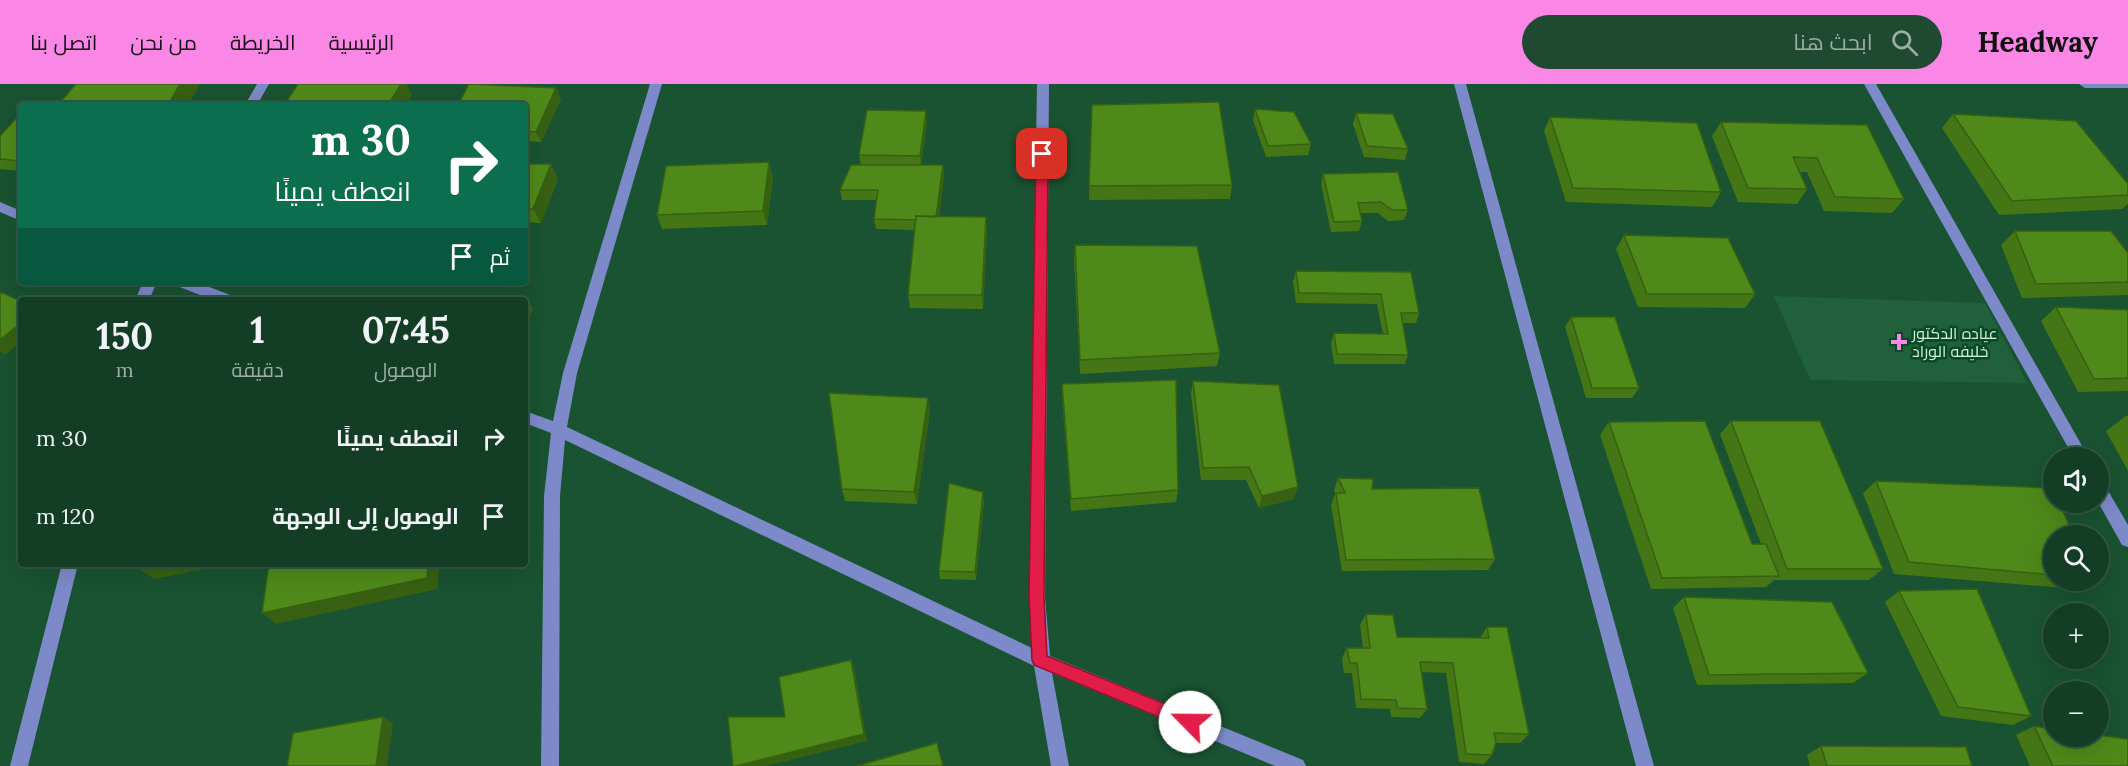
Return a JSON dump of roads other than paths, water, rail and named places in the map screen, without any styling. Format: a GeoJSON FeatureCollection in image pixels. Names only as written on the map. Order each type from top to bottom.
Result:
{"type":"FeatureCollection","features":[{"type":"Feature","properties":{"kind":"street"},"geometry":{"type":"LineString","coordinates":[[253,102],[263,84]]}},
{"type":"Feature","properties":{"kind":"street"},"geometry":{"type":"LineString","coordinates":[[550,766],[552,496],[559,430],[570,373],[656,84]]}},
{"type":"Feature","properties":{"kind":"street"},"geometry":{"type":"LineString","coordinates":[[1043,84],[1037,597],[1040,660],[1050,725],[1060,766]]}},
{"type":"Feature","properties":{"kind":"street"},"geometry":{"type":"LineString","coordinates":[[1460,84],[1645,766]]}},
{"type":"Feature","properties":{"kind":"street"},"geometry":{"type":"LineString","coordinates":[[1870,84],[2076,447]]}},
{"type":"Feature","properties":{"kind":"street"},"geometry":{"type":"LineString","coordinates":[[2085,84],[2128,84]]}},
{"type":"Feature","properties":{"kind":"street"},"geometry":{"type":"LineString","coordinates":[[0,207],[18,215]]}},
{"type":"Feature","properties":{"kind":"street"},"geometry":{"type":"LineString","coordinates":[[190,285],[220,297]]}},
{"type":"Feature","properties":{"kind":"street"},"geometry":{"type":"LineString","coordinates":[[528,418],[559,430],[1040,660],[1297,766]]}},
{"type":"Feature","properties":{"kind":"street"},"geometry":{"type":"LineString","coordinates":[[2109,506],[2128,540]]}},
{"type":"Feature","properties":{"kind":"street"},"geometry":{"type":"LineString","coordinates":[[19,766],[69,567]]}},
{"type":"Feature","properties":{"kind":"place","name":"عياده الدكتور خليفه الوراد"},"geometry":{"type":"Point","coordinates":[1899,342]}}]}
